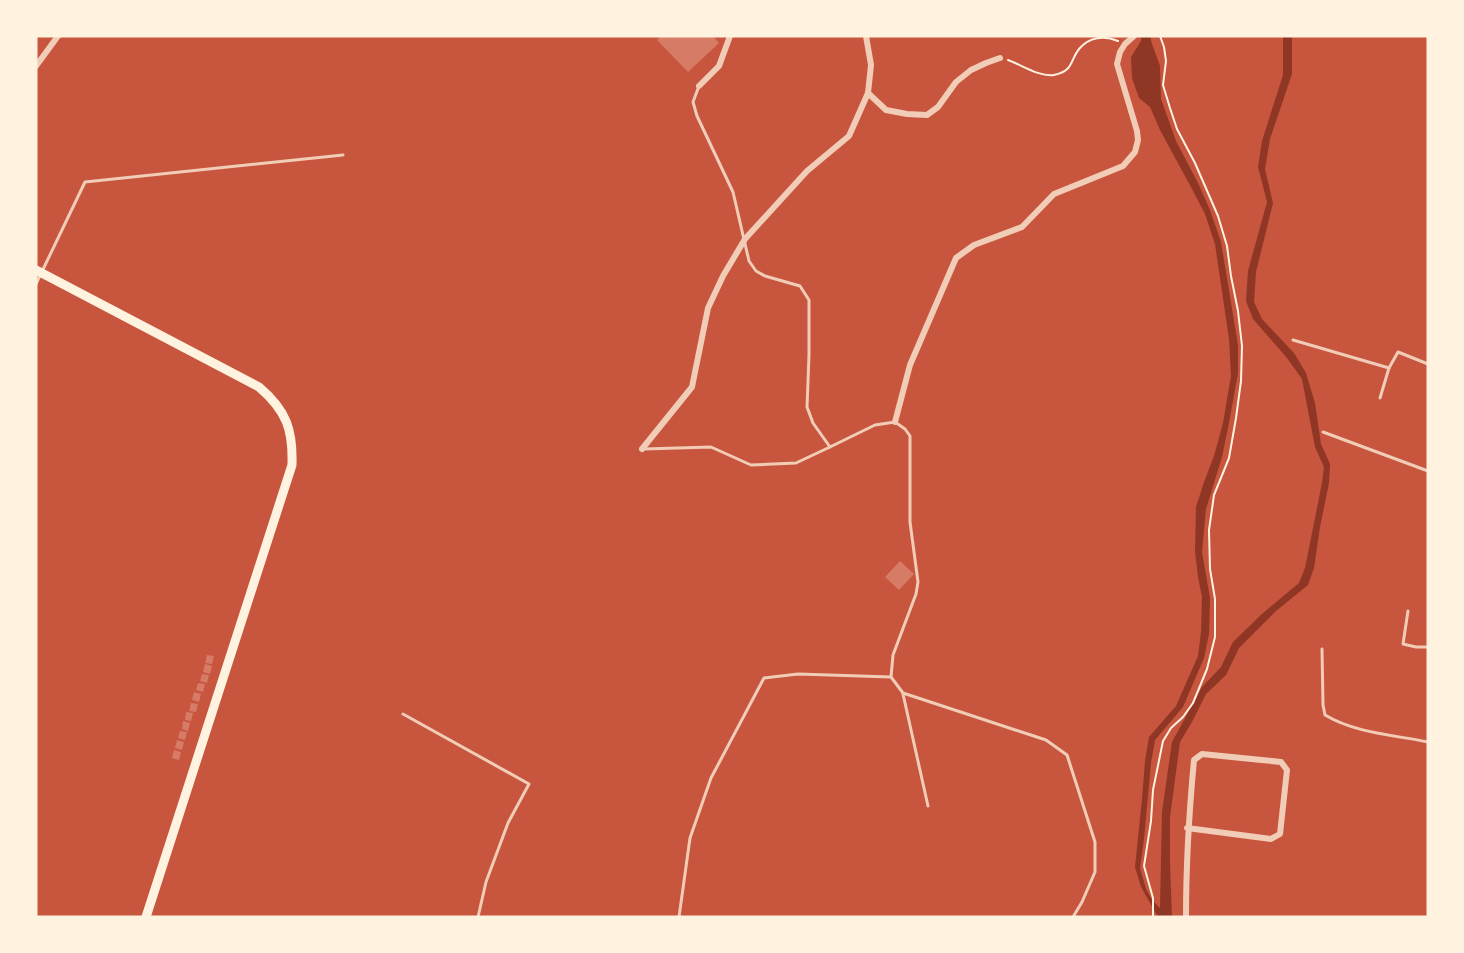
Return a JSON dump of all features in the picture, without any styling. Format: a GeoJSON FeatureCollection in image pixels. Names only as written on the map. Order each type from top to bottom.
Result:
{"type":"FeatureCollection","features":[{"type":"Feature","properties":{"kind":"main road"},"geometry":{"type":"LineString","coordinates":[[39,271],[259,387],[273,398],[290,431],[292,465],[146,917]]}},
{"type":"Feature","properties":{"kind":"street"},"geometry":{"type":"LineString","coordinates":[[36,66],[58,36]]}},
{"type":"Feature","properties":{"kind":"street"},"geometry":{"type":"LineString","coordinates":[[699,86],[718,66],[730,36]]}},
{"type":"Feature","properties":{"kind":"street"},"geometry":{"type":"LineString","coordinates":[[642,449],[692,387],[708,308],[723,276],[745,239],[807,171],[849,136],[868,93],[870,65],[866,36]]}},
{"type":"Feature","properties":{"kind":"street"},"geometry":{"type":"LineString","coordinates":[[894,422],[910,366],[956,258],[974,245],[1022,227],[1054,194],[1123,166],[1135,152],[1138,140],[1137,131],[1118,64],[1120,52],[1134,36]]}},
{"type":"Feature","properties":{"kind":"street"},"geometry":{"type":"LineString","coordinates":[[868,93],[886,110],[927,115],[938,107],[956,82],[971,70],[1000,58]]}},
{"type":"Feature","properties":{"kind":"street"},"geometry":{"type":"LineString","coordinates":[[1186,917],[1188,828],[1194,760],[1202,754],[1281,762],[1287,770],[1280,834],[1271,838],[1188,828]]}},
{"type":"Feature","properties":{"kind":"lane"},"geometry":{"type":"LineString","coordinates":[[699,86],[693,102],[697,116],[733,192],[749,261],[756,272],[800,286],[809,300],[807,407],[813,423],[830,447]]}},
{"type":"Feature","properties":{"kind":"lane"},"geometry":{"type":"LineString","coordinates":[[36,284],[39,271],[85,182],[343,155]]}},
{"type":"Feature","properties":{"kind":"lane"},"geometry":{"type":"LineString","coordinates":[[1293,340],[1389,368]]}},
{"type":"Feature","properties":{"kind":"lane"},"geometry":{"type":"LineString","coordinates":[[1380,398],[1389,368],[1398,352],[1428,364]]}},
{"type":"Feature","properties":{"kind":"lane"},"geometry":{"type":"LineString","coordinates":[[642,449],[711,447],[751,465],[796,463],[875,425],[894,422],[905,429],[910,436],[910,522],[918,582],[916,594],[893,655],[891,676],[903,693],[928,806]]}},
{"type":"Feature","properties":{"kind":"lane"},"geometry":{"type":"LineString","coordinates":[[1323,432],[1428,471]]}},
{"type":"Feature","properties":{"kind":"lane"},"geometry":{"type":"LineString","coordinates":[[1408,611],[1403,644],[1428,647]]}},
{"type":"Feature","properties":{"kind":"lane"},"geometry":{"type":"LineString","coordinates":[[1322,649],[1324,715],[1334,721],[1365,730],[1428,741]]}},
{"type":"Feature","properties":{"kind":"lane"},"geometry":{"type":"LineString","coordinates":[[679,917],[690,838],[711,778],[764,678],[798,674],[891,676]]}},
{"type":"Feature","properties":{"kind":"lane"},"geometry":{"type":"LineString","coordinates":[[903,693],[1046,740],[1067,755],[1095,842],[1095,872],[1073,917]]}},
{"type":"Feature","properties":{"kind":"lane"},"geometry":{"type":"LineString","coordinates":[[403,714],[529,784],[508,823],[486,882],[478,917]]}},
{"type":"Feature","properties":{"kind":"path"},"geometry":{"type":"LineString","coordinates":[[1153,917],[1153,898],[1144,866],[1153,790],[1162,741],[1193,703],[1207,669],[1215,637],[1215,599],[1210,569],[1209,530],[1214,495],[1229,458],[1241,381],[1242,346],[1227,246],[1218,216],[1177,129],[1170,108],[1163,85],[1166,61],[1160,36]]}},
{"type":"Feature","properties":{"kind":"path"},"geometry":{"type":"LineString","coordinates":[[1000,58],[1042,74],[1053,75],[1072,65],[1078,50],[1097,37],[1113,39],[1125,44]]}},
{"type":"Feature","properties":{"kind":"shaded area"},"geometry":{"type":"Polygon","coordinates":[[[1141,36],[1150,36],[1160,66],[1161,99],[1176,141],[1198,183],[1221,242],[1238,345],[1238,373],[1229,423],[1222,457],[1206,509],[1202,552],[1210,598],[1209,634],[1204,658],[1183,707],[1155,740],[1151,763],[1140,868],[1146,889],[1160,908],[1162,812],[1172,742],[1202,687],[1221,667],[1233,642],[1299,583],[1305,568],[1322,483],[1324,467],[1315,447],[1302,379],[1253,319],[1246,301],[1248,271],[1267,202],[1258,167],[1262,141],[1283,75],[1283,36],[1292,36],[1292,74],[1270,139],[1265,169],[1273,203],[1256,272],[1254,302],[1262,319],[1294,353],[1306,373],[1315,403],[1321,444],[1330,464],[1329,483],[1314,568],[1308,585],[1276,611],[1239,648],[1226,675],[1206,694],[1180,742],[1170,817],[1172,917],[1158,917],[1141,887],[1135,867],[1145,761],[1149,737],[1176,706],[1198,656],[1202,597],[1195,551],[1196,507],[1223,423],[1231,376],[1229,339],[1215,244],[1205,214],[1150,107],[1139,98],[1132,78],[1131,57],[1141,41],[1141,36]]]}},
{"type":"Feature","properties":{"kind":"building"},"geometry":{"type":"Polygon","coordinates":[[[661,36],[713,36],[719,43],[688,72],[657,40],[661,36]]]}},
{"type":"Feature","properties":{"kind":"building"},"geometry":{"type":"Polygon","coordinates":[[[900,561],[914,574],[899,590],[885,577],[900,561]]]}},
{"type":"Feature","properties":{"kind":"building"},"geometry":{"type":"Polygon","coordinates":[[[207,655],[214,656],[212,664],[205,663],[207,655]]]}},
{"type":"Feature","properties":{"kind":"building"},"geometry":{"type":"Polygon","coordinates":[[[205,664],[212,666],[210,674],[203,672],[205,664]]]}},
{"type":"Feature","properties":{"kind":"building"},"geometry":{"type":"Polygon","coordinates":[[[202,674],[209,675],[207,683],[200,681],[202,674]]]}},
{"type":"Feature","properties":{"kind":"building"},"geometry":{"type":"Polygon","coordinates":[[[198,683],[205,684],[203,692],[196,690],[198,683]]]}},
{"type":"Feature","properties":{"kind":"building"},"geometry":{"type":"Polygon","coordinates":[[[194,692],[201,694],[199,702],[192,700],[194,692]]]}},
{"type":"Feature","properties":{"kind":"building"},"geometry":{"type":"Polygon","coordinates":[[[191,703],[198,704],[196,712],[189,711],[191,703]]]}},
{"type":"Feature","properties":{"kind":"building"},"geometry":{"type":"Polygon","coordinates":[[[186,712],[193,713],[191,721],[185,720],[186,712]]]}},
{"type":"Feature","properties":{"kind":"building"},"geometry":{"type":"Polygon","coordinates":[[[183,721],[190,723],[188,731],[182,729],[183,721]]]}},
{"type":"Feature","properties":{"kind":"building"},"geometry":{"type":"Polygon","coordinates":[[[180,731],[187,732],[185,740],[178,738],[180,731]]]}},
{"type":"Feature","properties":{"kind":"building"},"geometry":{"type":"Polygon","coordinates":[[[177,740],[184,742],[182,750],[175,748],[177,740]]]}},
{"type":"Feature","properties":{"kind":"building"},"geometry":{"type":"Polygon","coordinates":[[[174,750],[181,752],[179,760],[172,758],[174,750]]]}}]}
